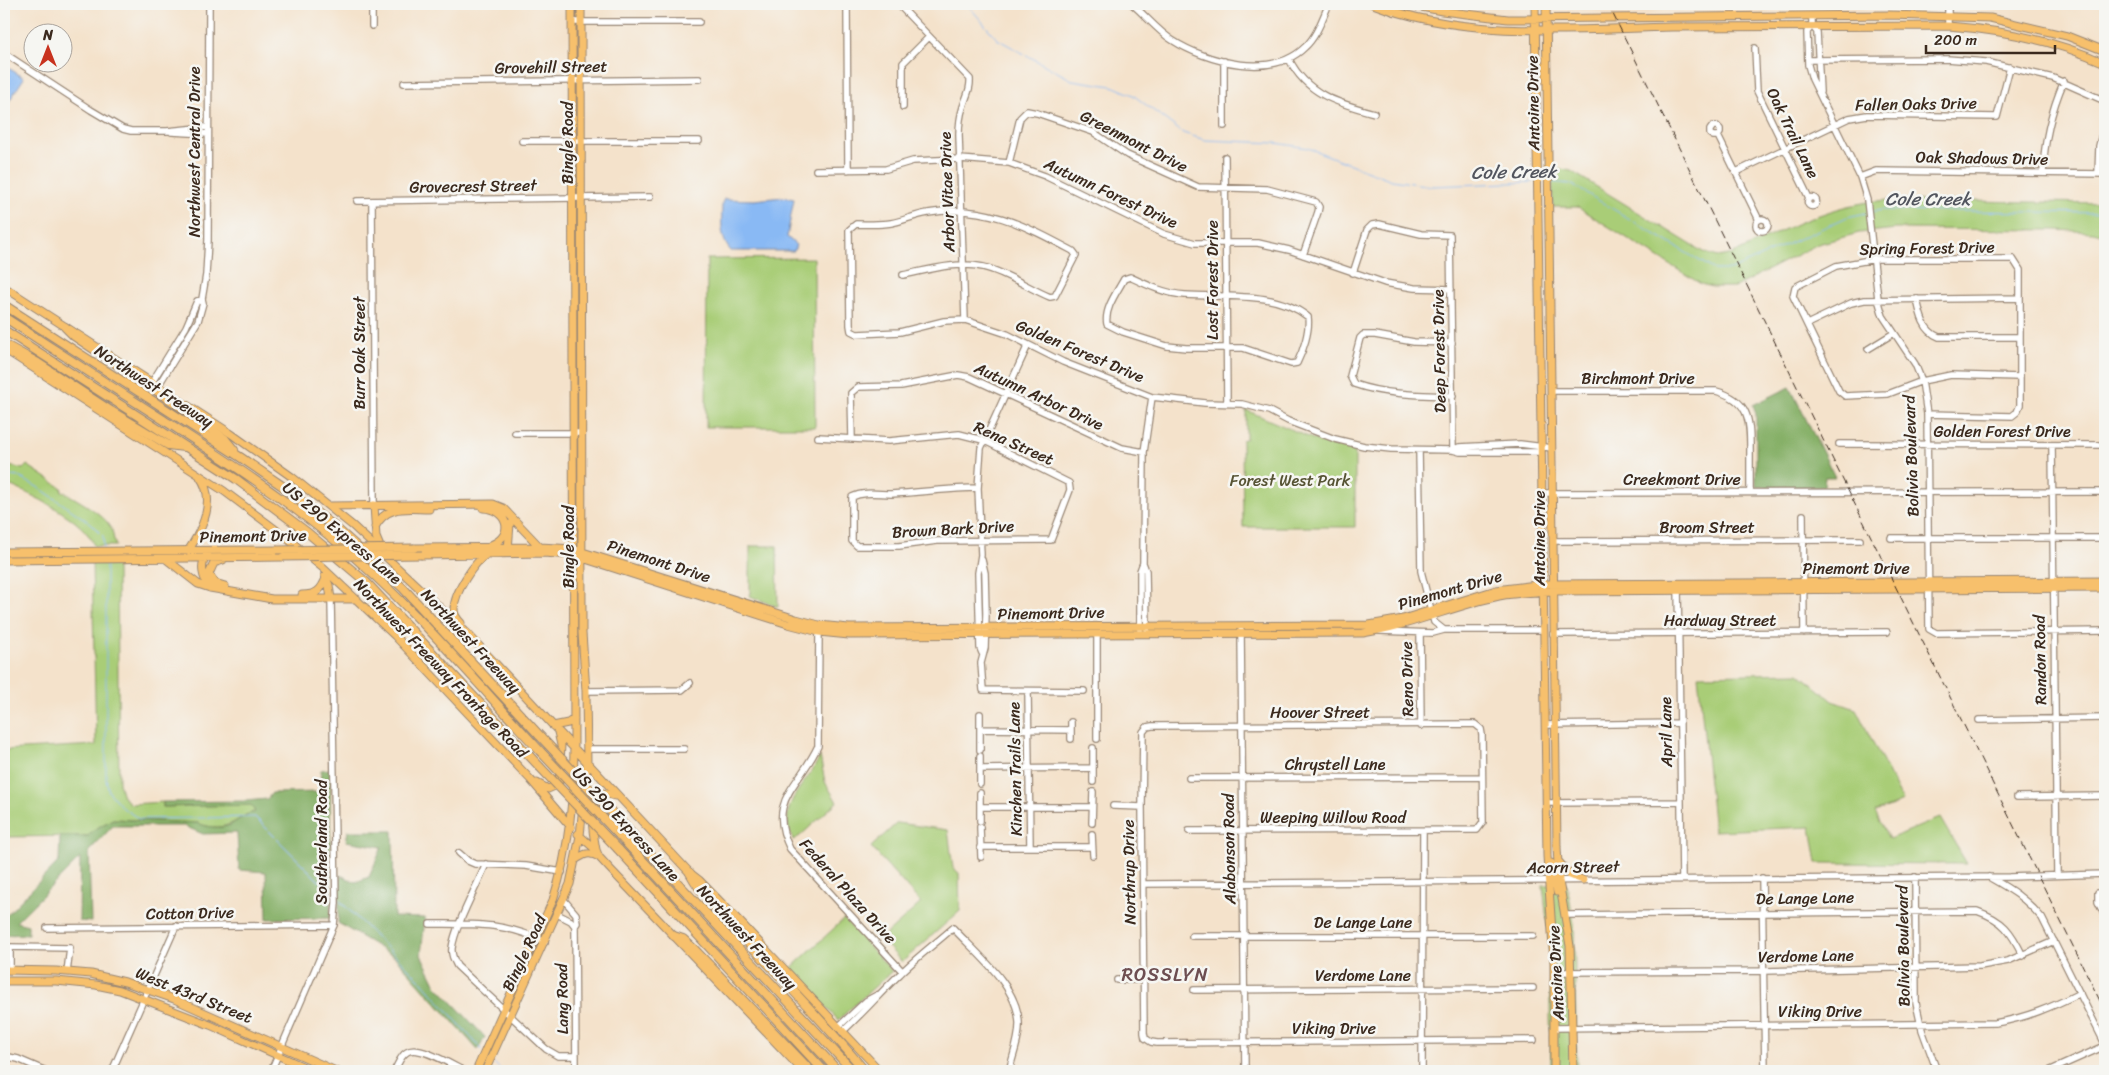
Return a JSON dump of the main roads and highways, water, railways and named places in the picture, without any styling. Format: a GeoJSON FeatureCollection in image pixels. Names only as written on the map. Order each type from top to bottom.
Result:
{"type":"FeatureCollection","features":[{"type":"Feature","properties":{"kind":"highway","name":"Northwest Freeway"},"geometry":{"type":"LineString","coordinates":[[4,305],[281,485],[335,527],[378,564],[432,618],[853,1071]]}},
{"type":"Feature","properties":{"kind":"highway","name":"US 290 Express Lane"},"geometry":{"type":"LineString","coordinates":[[4,317],[231,462],[318,526],[366,568],[423,624],[838,1071]]}},
{"type":"Feature","properties":{"kind":"highway"},"geometry":{"type":"LineString","coordinates":[[65,327],[74,336],[225,439],[240,457]]}},
{"type":"Feature","properties":{"kind":"highway","name":"Northwest Freeway"},"geometry":{"type":"LineString","coordinates":[[4,330],[266,500],[366,582],[824,1071]]}},
{"type":"Feature","properties":{"kind":"highway"},"geometry":{"type":"LineString","coordinates":[[4,344],[168,444],[186,447]]}},
{"type":"Feature","properties":{"kind":"highway"},"geometry":{"type":"LineString","coordinates":[[690,873],[695,883],[724,917],[865,1071]]}},
{"type":"Feature","properties":{"kind":"highway"},"geometry":{"type":"LineString","coordinates":[[674,936],[683,939],[695,950],[811,1071]]}},
{"type":"Feature","properties":{"kind":"main road","name":"Bingle Road"},"geometry":{"type":"LineString","coordinates":[[476,1071],[553,900],[562,874],[571,827],[574,748],[572,4]]}},
{"type":"Feature","properties":{"kind":"main road","name":"Bingle Road"},"geometry":{"type":"LineString","coordinates":[[487,1068],[570,884],[580,836],[587,763],[586,691],[582,633],[581,4]]}},
{"type":"Feature","properties":{"kind":"main road"},"geometry":{"type":"LineString","coordinates":[[1373,4],[1393,12],[1455,23],[1535,30],[1812,26],[1948,26],[1988,29],[2033,37],[2063,46],[2105,63]]}},
{"type":"Feature","properties":{"kind":"main road"},"geometry":{"type":"LineString","coordinates":[[1406,4],[1442,11],[1508,19],[1948,15],[1990,18],[2035,27],[2068,36],[2105,52]]}},
{"type":"Feature","properties":{"kind":"main road","name":"Antoine Drive"},"geometry":{"type":"LineString","coordinates":[[1535,4],[1542,391],[1547,849],[1558,895],[1563,900],[1566,915],[1572,971],[1573,1071]]}},
{"type":"Feature","properties":{"kind":"main road","name":"Antoine Drive"},"geometry":{"type":"LineString","coordinates":[[1546,4],[1551,319],[1552,588],[1558,861],[1554,881],[1554,1071]]}},
{"type":"Feature","properties":{"kind":"main road"},"geometry":{"type":"LineString","coordinates":[[1888,26],[1889,15]]}},
{"type":"Feature","properties":{"kind":"main road"},"geometry":{"type":"LineString","coordinates":[[1675,17],[1675,27]]}},
{"type":"Feature","properties":{"kind":"main road"},"geometry":{"type":"LineString","coordinates":[[1737,17],[1737,27]]}},
{"type":"Feature","properties":{"kind":"main road"},"geometry":{"type":"LineString","coordinates":[[1604,18],[1604,29]]}},
{"type":"Feature","properties":{"kind":"main road"},"geometry":{"type":"LineString","coordinates":[[2033,37],[2035,27]]}},
{"type":"Feature","properties":{"kind":"main road"},"geometry":{"type":"LineString","coordinates":[[1539,260],[1550,260]]}},
{"type":"Feature","properties":{"kind":"main road"},"geometry":{"type":"LineString","coordinates":[[4,287],[254,449],[328,506],[383,552],[467,633],[690,873],[723,904],[880,1071]]}},
{"type":"Feature","properties":{"kind":"main road"},"geometry":{"type":"LineString","coordinates":[[572,317],[581,317]]}},
{"type":"Feature","properties":{"kind":"main road"},"geometry":{"type":"LineString","coordinates":[[1540,319],[1551,319]]}},
{"type":"Feature","properties":{"kind":"main road","name":"Northwest Freeway Frontage Road"},"geometry":{"type":"LineString","coordinates":[[4,349],[249,509],[323,568],[358,599],[395,636],[523,772],[571,827],[803,1071]]}},
{"type":"Feature","properties":{"kind":"main road"},"geometry":{"type":"LineString","coordinates":[[1542,391],[1550,391]]}},
{"type":"Feature","properties":{"kind":"main road"},"geometry":{"type":"LineString","coordinates":[[188,551],[198,537],[207,508],[208,495],[204,483],[198,475]]}},
{"type":"Feature","properties":{"kind":"main road"},"geometry":{"type":"LineString","coordinates":[[573,484],[582,484]]}},
{"type":"Feature","properties":{"kind":"main road"},"geometry":{"type":"LineString","coordinates":[[374,504],[376,536],[383,552]]}},
{"type":"Feature","properties":{"kind":"main road"},"geometry":{"type":"LineString","coordinates":[[328,506],[493,504],[503,508],[540,547]]}},
{"type":"Feature","properties":{"kind":"main road"},"geometry":{"type":"LineString","coordinates":[[375,527],[381,517],[394,510],[490,508],[503,517],[505,531],[499,542],[486,551],[478,560],[466,578],[454,607],[455,615],[467,633]]}},
{"type":"Feature","properties":{"kind":"main road"},"geometry":{"type":"LineString","coordinates":[[503,508],[510,520],[508,550]]}},
{"type":"Feature","properties":{"kind":"main road","name":"Pinemont Drive"},"geometry":{"type":"LineString","coordinates":[[137,555],[165,559],[422,555],[540,547],[582,554],[698,591],[788,624],[819,628],[983,631],[1369,628],[1378,630],[1513,587],[2053,585],[2105,588]]}},
{"type":"Feature","properties":{"kind":"main road","name":"Pinemont Drive"},"geometry":{"type":"LineString","coordinates":[[4,560],[50,556],[137,555],[188,551],[414,548],[486,551]]}},
{"type":"Feature","properties":{"kind":"main road"},"geometry":{"type":"LineString","coordinates":[[210,588],[203,574],[204,558],[207,554],[227,554],[244,550]]}},
{"type":"Feature","properties":{"kind":"main road","name":"Pinemont Drive"},"geometry":{"type":"LineString","coordinates":[[508,550],[573,552]]}},
{"type":"Feature","properties":{"kind":"main road","name":"Pinemont Drive"},"geometry":{"type":"LineString","coordinates":[[4,552],[50,556]]}},
{"type":"Feature","properties":{"kind":"main road"},"geometry":{"type":"LineString","coordinates":[[232,558],[212,565],[209,577],[215,583],[278,595],[311,595],[319,591],[326,578]]}},
{"type":"Feature","properties":{"kind":"main road"},"geometry":{"type":"LineString","coordinates":[[165,559],[198,584],[210,588],[272,599],[358,599]]}},
{"type":"Feature","properties":{"kind":"main road"},"geometry":{"type":"LineString","coordinates":[[323,568],[329,585],[331,599]]}},
{"type":"Feature","properties":{"kind":"main road","name":"Pinemont Drive"},"geometry":{"type":"LineString","coordinates":[[2053,585],[2105,581]]}},
{"type":"Feature","properties":{"kind":"main road","name":"Pinemont Drive"},"geometry":{"type":"LineString","coordinates":[[1369,628],[1431,613]]}},
{"type":"Feature","properties":{"kind":"main road","name":"Pinemont Drive"},"geometry":{"type":"LineString","coordinates":[[1061,631],[1096,634],[1144,630]]}},
{"type":"Feature","properties":{"kind":"main road"},"geometry":{"type":"LineString","coordinates":[[574,634],[582,633]]}},
{"type":"Feature","properties":{"kind":"main road"},"geometry":{"type":"LineString","coordinates":[[1544,664],[1554,664]]}},
{"type":"Feature","properties":{"kind":"main road"},"geometry":{"type":"LineString","coordinates":[[556,729],[574,719]]}},
{"type":"Feature","properties":{"kind":"main road"},"geometry":{"type":"LineString","coordinates":[[523,772],[544,788],[552,788],[558,785],[561,745],[556,729]]}},
{"type":"Feature","properties":{"kind":"main road"},"geometry":{"type":"LineString","coordinates":[[575,860],[588,853],[597,853],[592,822],[595,798],[599,792],[614,795],[622,800]]}},
{"type":"Feature","properties":{"kind":"main road"},"geometry":{"type":"LineString","coordinates":[[1558,861],[1570,875],[1583,880]]}},
{"type":"Feature","properties":{"kind":"main road"},"geometry":{"type":"LineString","coordinates":[[557,914],[556,909],[562,874]]}},
{"type":"Feature","properties":{"kind":"main road","name":"West 43rd Street"},"geometry":{"type":"LineString","coordinates":[[7,970],[91,974],[148,989],[214,1016],[334,1071]]}},
{"type":"Feature","properties":{"kind":"main road"},"geometry":{"type":"LineString","coordinates":[[56,971],[56,981]]}},
{"type":"Feature","properties":{"kind":"main road","name":"West 43rd Street"},"geometry":{"type":"LineString","coordinates":[[4,981],[56,981],[96,985],[120,990],[210,1025],[313,1071]]}},
{"type":"Feature","properties":{"kind":"main road"},"geometry":{"type":"LineString","coordinates":[[210,1025],[214,1016]]}},
{"type":"Feature","properties":{"kind":"main road"},"geometry":{"type":"LineString","coordinates":[[494,1030],[502,1034]]}},
{"type":"Feature","properties":{"kind":"water"},"geometry":{"type":"Polygon","coordinates":[[[4,65],[24,78],[4,109],[4,65]]]}},
{"type":"Feature","properties":{"kind":"water"},"geometry":{"type":"Polygon","coordinates":[[[783,197],[794,199],[787,237],[796,245],[794,251],[731,251],[727,246],[722,228],[722,203],[724,199],[754,200],[783,197]]]}},
{"type":"Feature","properties":{"kind":"waterway","name":"Cole Creek"},"geometry":{"type":"LineString","coordinates":[[967,4],[997,39],[1072,80],[1112,86],[1133,95],[1183,133],[1205,140],[1276,143],[1308,148],[1392,180],[1431,186],[1534,182]]}},
{"type":"Feature","properties":{"kind":"waterway","name":"Cole Creek"},"geometry":{"type":"LineString","coordinates":[[1551,182],[1571,184],[1715,270],[1731,270],[1847,217],[1866,213]]}},
{"type":"Feature","properties":{"kind":"waterway","name":"Cole Creek"},"geometry":{"type":"LineString","coordinates":[[1870,212],[1882,210],[2105,213]]}},
{"type":"Feature","properties":{"kind":"waterway"},"geometry":{"type":"LineString","coordinates":[[4,475],[19,477],[41,489],[90,523],[103,536],[104,549]]}},
{"type":"Feature","properties":{"kind":"waterway"},"geometry":{"type":"LineString","coordinates":[[106,563],[106,779],[109,792],[123,808],[139,819],[255,817],[333,895]]}},
{"type":"Feature","properties":{"kind":"waterway"},"geometry":{"type":"LineString","coordinates":[[338,899],[422,982],[482,1050]]}},
{"type":"Feature","properties":{"kind":"waterway"},"geometry":{"type":"LineString","coordinates":[[493,1062],[502,1071]]}},
{"type":"Feature","properties":{"kind":"railway"},"geometry":{"type":"LineString","coordinates":[[1608,4],[2105,1011]]}},
{"type":"Feature","properties":{"kind":"district","name":"ROSSLYN"},"geometry":{"type":"Point","coordinates":[1165,974]}},
{"type":"Feature","properties":{"kind":"park label","name":"Forest West Park"},"geometry":{"type":"Point","coordinates":[1290,480]}}]}
